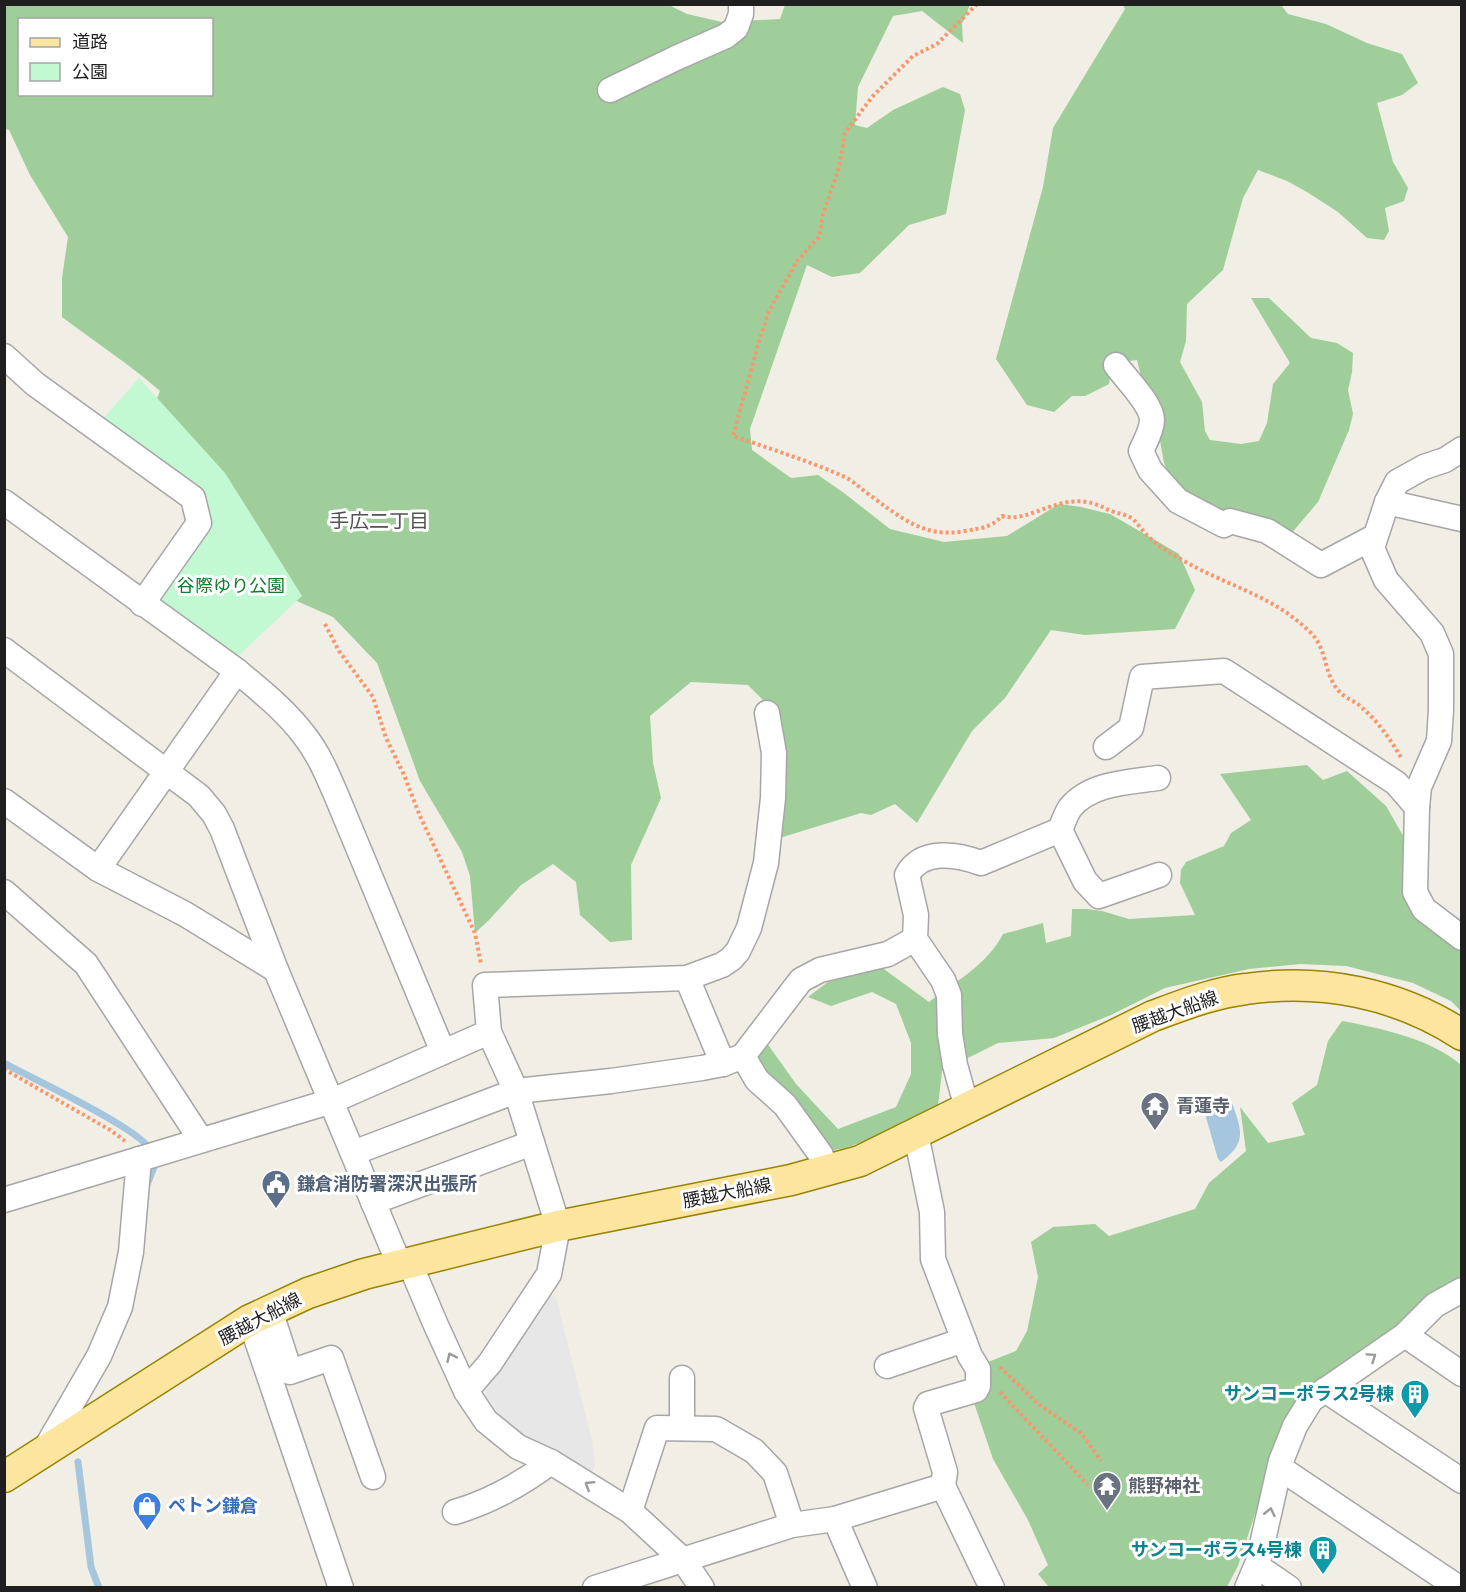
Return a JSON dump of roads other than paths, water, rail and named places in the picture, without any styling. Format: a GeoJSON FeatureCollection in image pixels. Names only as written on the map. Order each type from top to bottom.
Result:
{"type":"FeatureCollection","features":[{"type":"Feature","properties":{"kind":"main road","name":"腰越大船線"},"geometry":{"type":"LineString","coordinates":[[4,1477],[260,1315],[308,1293],[364,1274],[558,1226],[826,1171],[860,1161],[1153,1016],[1199,999],[1246,988],[1338,987],[1386,998],[1436,1019],[1461,1035]]}},
{"type":"Feature","properties":{"kind":"street"},"geometry":{"type":"LineString","coordinates":[[610,90],[726,36],[735,28],[741,15],[741,4]]}},
{"type":"Feature","properties":{"kind":"street"},"geometry":{"type":"LineString","coordinates":[[5,358],[35,384],[193,498],[199,523],[142,604]]}},
{"type":"Feature","properties":{"kind":"street"},"geometry":{"type":"LineString","coordinates":[[1116,365],[1148,407],[1152,419],[1141,451],[1150,470],[1178,501],[1224,525],[1230,521],[1267,531],[1321,565],[1374,537]]}},
{"type":"Feature","properties":{"kind":"street"},"geometry":{"type":"LineString","coordinates":[[1461,449],[1445,460],[1397,482],[1387,502],[1372,548],[1386,580],[1432,633],[1441,654],[1439,741],[1418,797],[1415,892],[1424,909],[1461,938]]}},
{"type":"Feature","properties":{"kind":"street"},"geometry":{"type":"LineString","coordinates":[[4,502],[237,671],[287,715],[305,736],[320,760],[337,797],[443,1052]]}},
{"type":"Feature","properties":{"kind":"street"},"geometry":{"type":"LineString","coordinates":[[1387,502],[1461,519]]}},
{"type":"Feature","properties":{"kind":"street"},"geometry":{"type":"LineString","coordinates":[[4,650],[199,796],[214,814],[373,1202],[466,1391],[486,1421],[518,1448],[551,1462],[630,1511],[684,1560],[702,1587]]}},
{"type":"Feature","properties":{"kind":"street"},"geometry":{"type":"LineString","coordinates":[[98,869],[237,671]]}},
{"type":"Feature","properties":{"kind":"street"},"geometry":{"type":"LineString","coordinates":[[1106,747],[1131,728],[1142,677],[1224,671],[1418,797]]}},
{"type":"Feature","properties":{"kind":"street"},"geometry":{"type":"LineString","coordinates":[[466,1391],[490,1363],[549,1274],[558,1226],[516,1091],[489,1032],[485,985],[687,978],[722,965],[731,959],[738,951],[754,912],[766,863],[774,753],[767,713]]}},
{"type":"Feature","properties":{"kind":"street"},"geometry":{"type":"LineString","coordinates":[[967,1108],[950,1034],[949,995],[943,981],[915,939],[916,915],[907,875],[911,867],[928,857],[945,855],[961,855],[981,863],[1060,830],[1069,810],[1079,799],[1107,786],[1158,778]]}},
{"type":"Feature","properties":{"kind":"street"},"geometry":{"type":"LineString","coordinates":[[4,801],[98,869],[185,915],[276,970]]}},
{"type":"Feature","properties":{"kind":"street"},"geometry":{"type":"LineString","coordinates":[[1060,830],[1085,881],[1100,896],[1159,875]]}},
{"type":"Feature","properties":{"kind":"street"},"geometry":{"type":"LineString","coordinates":[[4,891],[86,964],[201,1140]]}},
{"type":"Feature","properties":{"kind":"street"},"geometry":{"type":"LineString","coordinates":[[353,1153],[516,1091],[611,1081],[733,1060],[801,980],[820,970],[888,954],[915,939]]}},
{"type":"Feature","properties":{"kind":"street"},"geometry":{"type":"LineString","coordinates":[[687,978],[733,1060],[785,1105],[821,1155],[826,1171]]}},
{"type":"Feature","properties":{"kind":"street"},"geometry":{"type":"LineString","coordinates":[[4,1200],[332,1101],[489,1032]]}},
{"type":"Feature","properties":{"kind":"street"},"geometry":{"type":"LineString","coordinates":[[915,1134],[932,1212],[933,1259],[977,1377],[926,1407],[945,1472],[943,1486],[992,1587]]}},
{"type":"Feature","properties":{"kind":"street"},"geometry":{"type":"LineString","coordinates":[[373,1202],[532,1143]]}},
{"type":"Feature","properties":{"kind":"street"},"geometry":{"type":"LineString","coordinates":[[43,1453],[99,1356],[120,1307],[131,1252],[139,1159]]}},
{"type":"Feature","properties":{"kind":"street"},"geometry":{"type":"LineString","coordinates":[[1247,1587],[1257,1566],[1280,1468],[1295,1426],[1311,1400],[1405,1335],[1435,1305],[1461,1290]]}},
{"type":"Feature","properties":{"kind":"street"},"geometry":{"type":"LineString","coordinates":[[260,1315],[290,1372],[331,1358],[373,1477]]}},
{"type":"Feature","properties":{"kind":"street"},"geometry":{"type":"LineString","coordinates":[[260,1315],[341,1587]]}},
{"type":"Feature","properties":{"kind":"street"},"geometry":{"type":"LineString","coordinates":[[1405,1335],[1461,1374]]}},
{"type":"Feature","properties":{"kind":"street"},"geometry":{"type":"LineString","coordinates":[[887,1366],[964,1340]]}},
{"type":"Feature","properties":{"kind":"street"},"geometry":{"type":"LineString","coordinates":[[682,1378],[682,1428]]}},
{"type":"Feature","properties":{"kind":"street"},"geometry":{"type":"LineString","coordinates":[[1325,1390],[1461,1480]]}},
{"type":"Feature","properties":{"kind":"street"},"geometry":{"type":"LineString","coordinates":[[630,1511],[657,1428],[716,1429],[754,1451],[775,1473],[792,1525]]}},
{"type":"Feature","properties":{"kind":"street"},"geometry":{"type":"LineString","coordinates":[[455,1512],[527,1480],[551,1462]]}},
{"type":"Feature","properties":{"kind":"street"},"geometry":{"type":"LineString","coordinates":[[1280,1468],[1459,1587]]}},
{"type":"Feature","properties":{"kind":"street"},"geometry":{"type":"LineString","coordinates":[[605,1586],[792,1525],[835,1519],[943,1486]]}},
{"type":"Feature","properties":{"kind":"street"},"geometry":{"type":"LineString","coordinates":[[835,1519],[865,1587]]}},
{"type":"Feature","properties":{"kind":"street"},"geometry":{"type":"LineString","coordinates":[[1257,1566],[1289,1587]]}},
{"type":"Feature","properties":{"kind":"water"},"geometry":{"type":"Polygon","coordinates":[[[1230,1096],[1239,1125],[1239,1140],[1236,1147],[1221,1162],[1218,1159],[1203,1107],[1205,1104],[1230,1096]]]}},
{"type":"Feature","properties":{"kind":"waterway"},"geometry":{"type":"LineString","coordinates":[[4,1063],[107,1117],[143,1141],[150,1150]]}},
{"type":"Feature","properties":{"kind":"waterway"},"geometry":{"type":"LineString","coordinates":[[146,1187],[155,1165],[154,1161]]}},
{"type":"Feature","properties":{"kind":"waterway"},"geometry":{"type":"LineString","coordinates":[[78,1462],[91,1567],[99,1588]]}},
{"type":"Feature","properties":{"kind":"place","name":"青蓮寺"},"geometry":{"type":"Point","coordinates":[1155,1132]}},
{"type":"Feature","properties":{"kind":"place","name":"鎌倉消防署深沢出張所"},"geometry":{"type":"Point","coordinates":[276,1210]}},
{"type":"Feature","properties":{"kind":"place","name":"サンコーポラス2号棟"},"geometry":{"type":"Point","coordinates":[1415,1420]}},
{"type":"Feature","properties":{"kind":"place","name":"熊野神社"},"geometry":{"type":"Point","coordinates":[1107,1512]}},
{"type":"Feature","properties":{"kind":"place","name":"ペトン鎌倉"},"geometry":{"type":"Point","coordinates":[147,1532]}},
{"type":"Feature","properties":{"kind":"place","name":"サンコーポラス4号棟"},"geometry":{"type":"Point","coordinates":[1323,1576]}},
{"type":"Feature","properties":{"kind":"district","name":"手広二丁目"},"geometry":{"type":"Point","coordinates":[379,521]}},
{"type":"Feature","properties":{"kind":"park label","name":"谷際ゆり公園"},"geometry":{"type":"Point","coordinates":[231,586]}}]}
